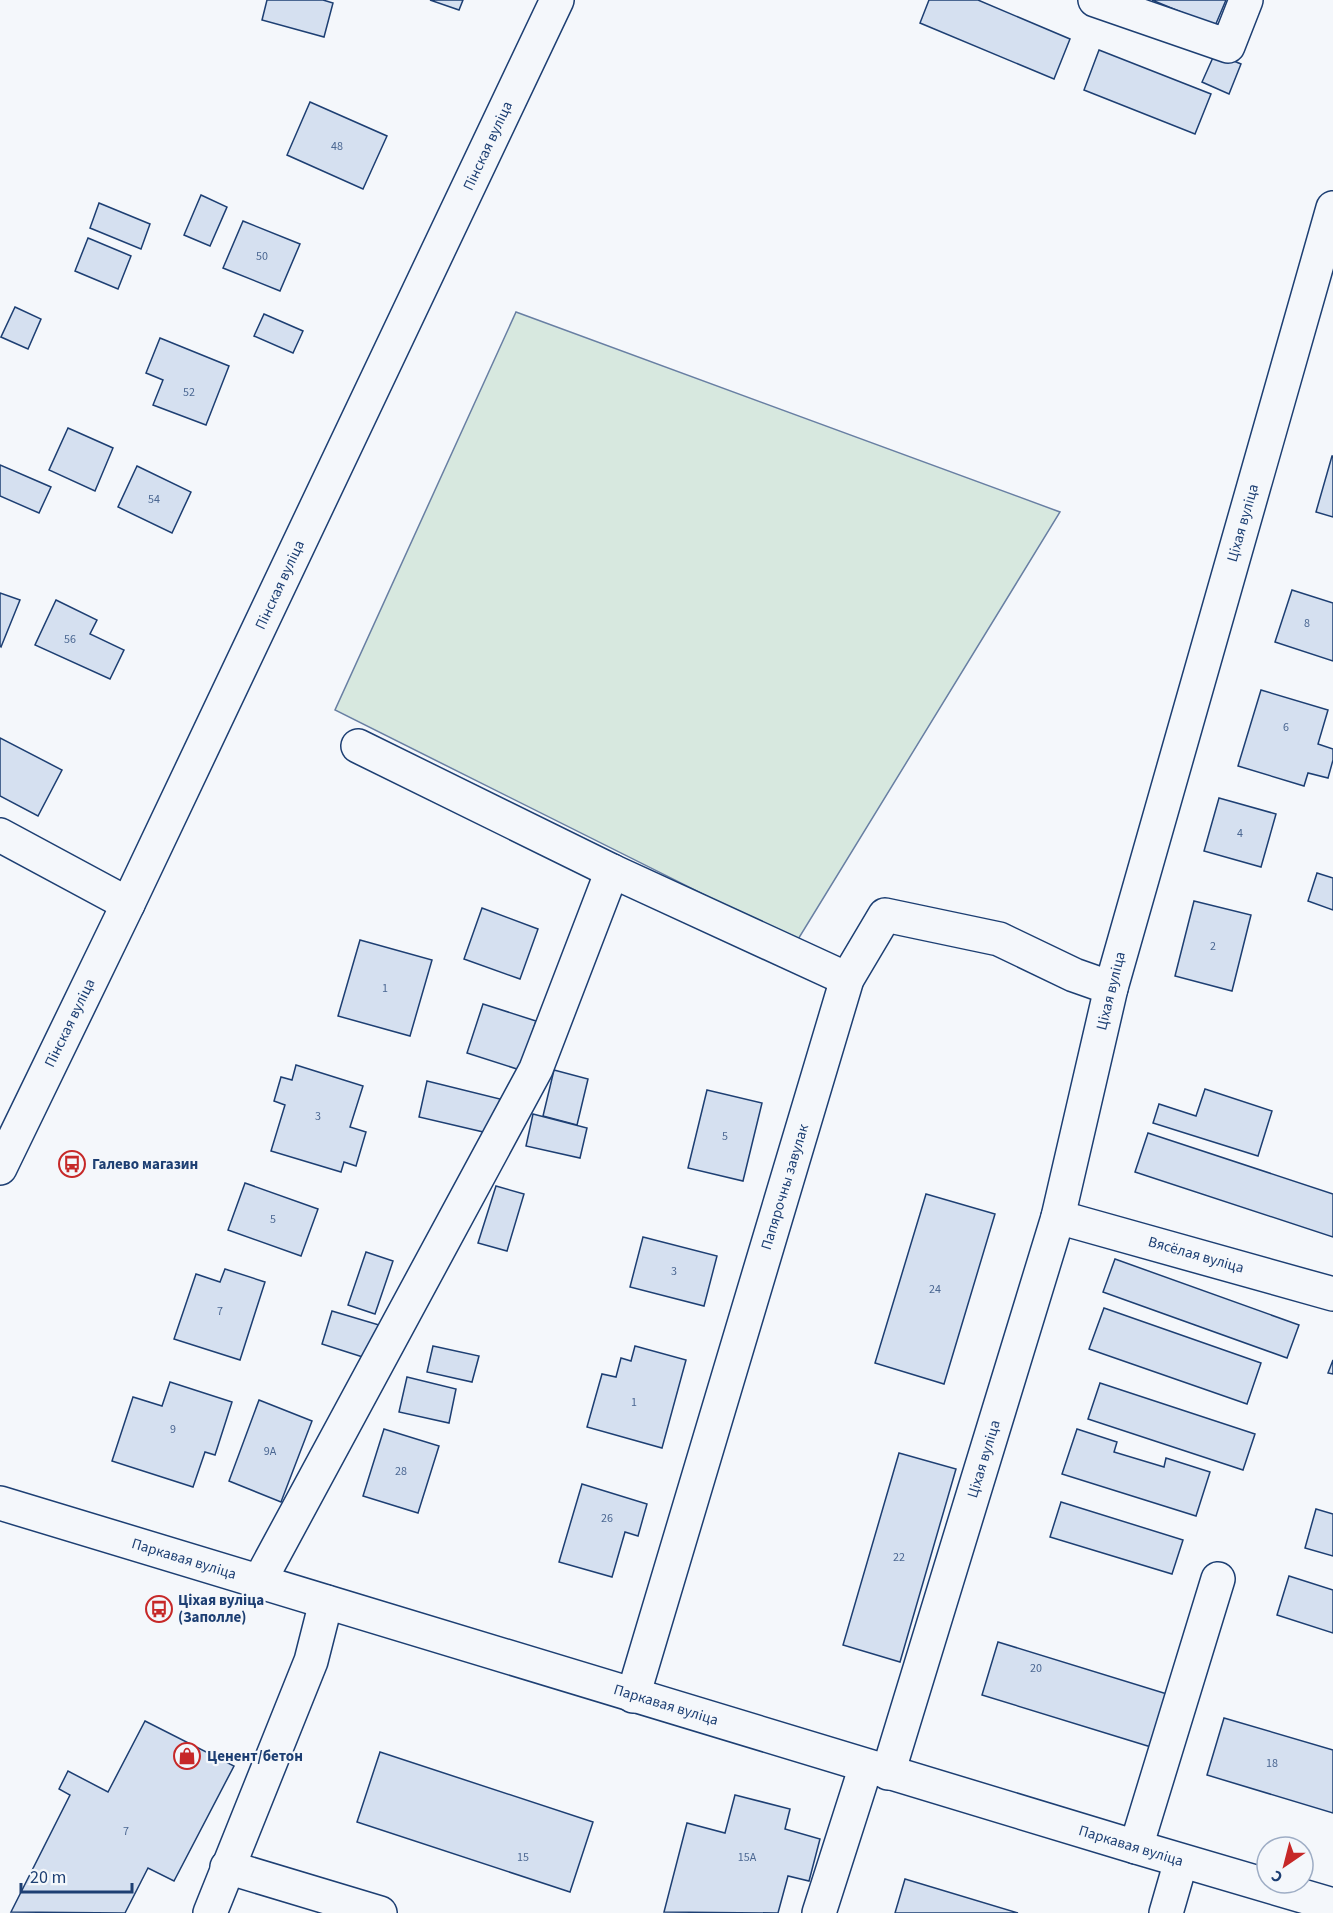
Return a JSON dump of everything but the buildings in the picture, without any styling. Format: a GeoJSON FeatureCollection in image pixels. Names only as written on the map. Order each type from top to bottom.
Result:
{"type":"FeatureCollection","features":[{"type":"Feature","properties":{"kind":"street","name":"Пінская вуліца"},"geometry":{"type":"LineString","coordinates":[[0,1168],[128,904],[557,0]]}},
{"type":"Feature","properties":{"kind":"street"},"geometry":{"type":"LineString","coordinates":[[1095,0],[1228,46],[1246,0]]}},
{"type":"Feature","properties":{"kind":"street","name":"Ціхая вуліца"},"geometry":{"type":"LineString","coordinates":[[819,1913],[877,1769],[1058,1217],[1111,988],[1333,208]]}},
{"type":"Feature","properties":{"kind":"street"},"geometry":{"type":"LineString","coordinates":[[358,746],[612,871],[847,980]]}},
{"type":"Feature","properties":{"kind":"street"},"geometry":{"type":"LineString","coordinates":[[0,836],[128,904]]}},
{"type":"Feature","properties":{"kind":"street"},"geometry":{"type":"LineString","coordinates":[[259,1582],[536,1069],[612,871]]}},
{"type":"Feature","properties":{"kind":"street","name":"Папярочны завулак"},"geometry":{"type":"LineString","coordinates":[[633,1696],[847,980],[885,915],[999,939],[1074,975],[1111,988]]}},
{"type":"Feature","properties":{"kind":"street","name":"Вясёлая вуліца"},"geometry":{"type":"LineString","coordinates":[[1058,1217],[1333,1294]]}},
{"type":"Feature","properties":{"kind":"street","name":"Паркавая вуліца"},"geometry":{"type":"LineString","coordinates":[[0,1503],[633,1696],[1333,1905]]}},
{"type":"Feature","properties":{"kind":"street"},"geometry":{"type":"LineString","coordinates":[[1136,1847],[1218,1579]]}},
{"type":"Feature","properties":{"kind":"street"},"geometry":{"type":"LineString","coordinates":[[210,1913],[311,1661],[326,1602]]}},
{"type":"Feature","properties":{"kind":"street"},"geometry":{"type":"LineString","coordinates":[[1166,1913],[1181,1861]]}},
{"type":"Feature","properties":{"kind":"street"},"geometry":{"type":"LineString","coordinates":[[227,1867],[380,1913]]}},
{"type":"Feature","properties":{"kind":"shaded area"},"geometry":{"type":"Polygon","coordinates":[[[516,312],[1060,512],[797,941],[335,710],[516,312]]]}},
{"type":"Feature","properties":{"kind":"place","name":"Галево магазин"},"geometry":{"type":"Point","coordinates":[72,1164]}},
{"type":"Feature","properties":{"kind":"place","name":"Ціхая вуліца (Заполле)"},"geometry":{"type":"Point","coordinates":[159,1609]}},
{"type":"Feature","properties":{"kind":"place","name":"Ценент/бетон"},"geometry":{"type":"Point","coordinates":[187,1756]}}]}
